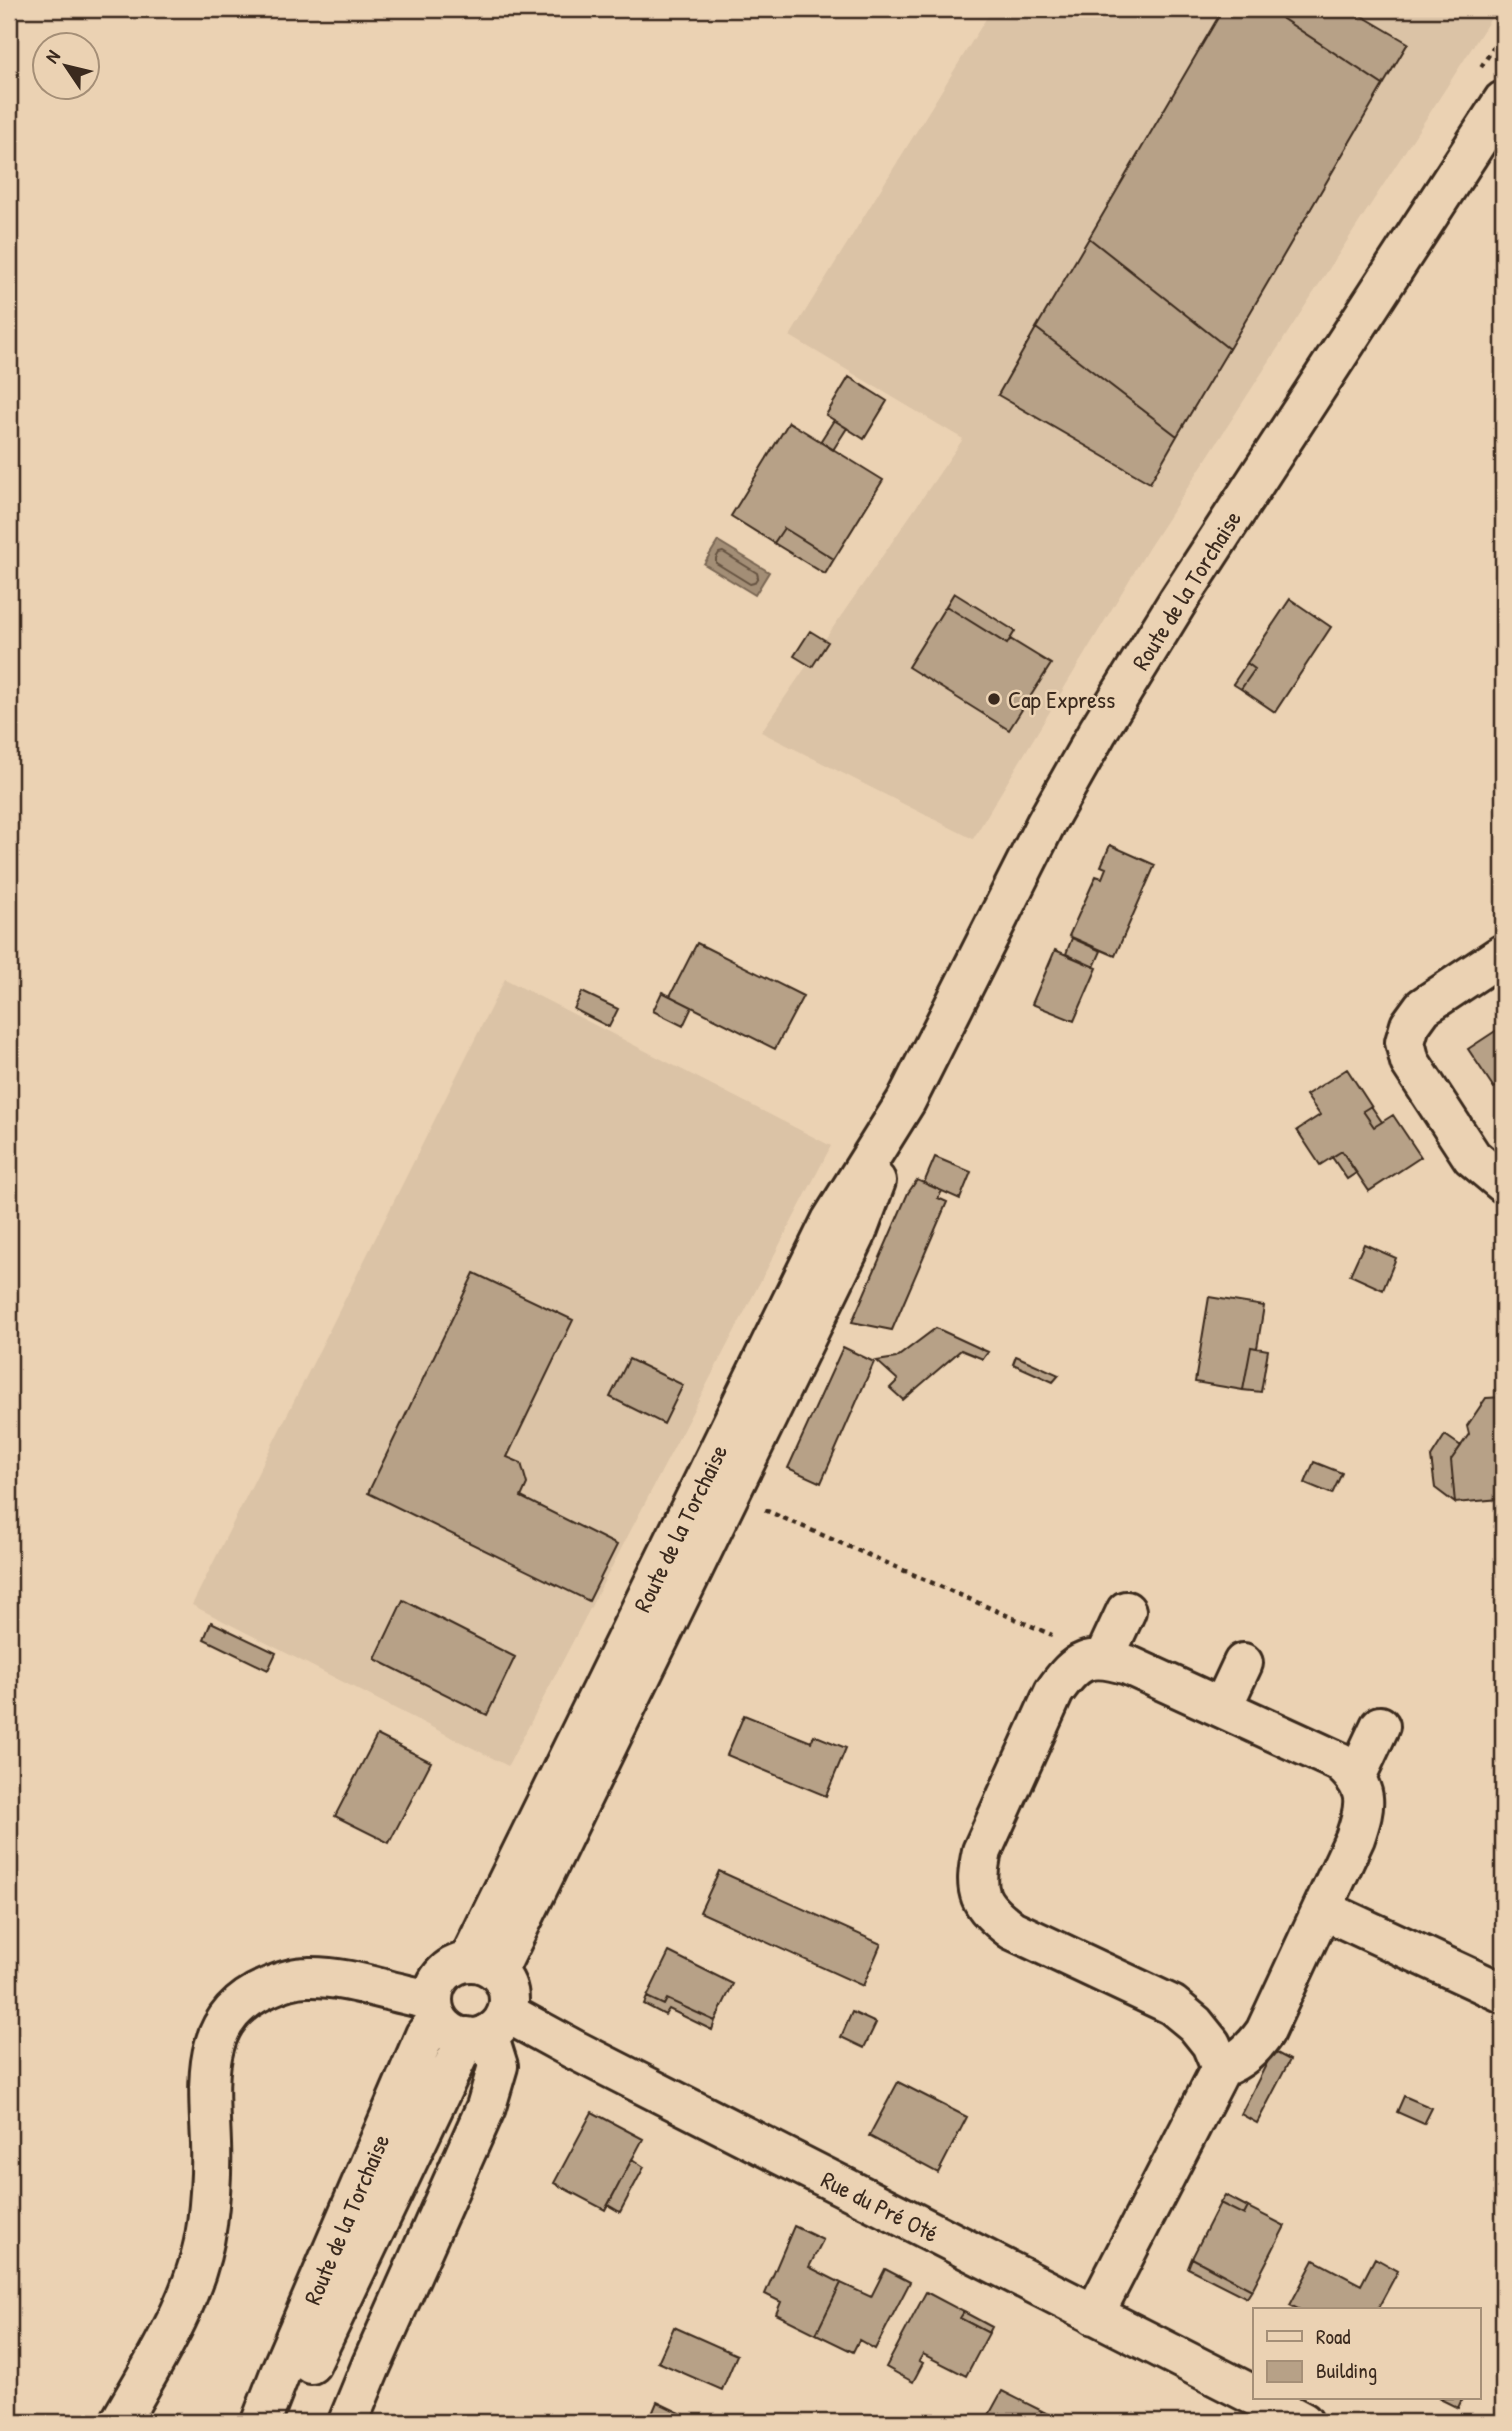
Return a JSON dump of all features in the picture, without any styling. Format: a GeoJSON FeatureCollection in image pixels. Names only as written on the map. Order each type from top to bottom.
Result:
{"type":"FeatureCollection","features":[{"type":"Feature","properties":{"kind":"street","name":"Route de la Torchaise"},"geometry":{"type":"LineString","coordinates":[[467,2020],[439,1979],[447,1970],[482,1967],[855,1237],[906,1101],[1046,824],[1098,731],[1178,601],[1503,101]]}},
{"type":"Feature","properties":{"kind":"street"},"geometry":{"type":"LineString","coordinates":[[1503,954],[1423,1007],[1410,1025],[1405,1042],[1410,1062],[1472,1157],[1503,1182]]}},
{"type":"Feature","properties":{"kind":"street"},"geometry":{"type":"LineString","coordinates":[[1104,1658],[1126,1611]]}},
{"type":"Feature","properties":{"kind":"street"},"geometry":{"type":"LineString","coordinates":[[1094,2315],[1221,2068],[1236,2062],[1251,2051],[1265,2032],[1355,1838],[1363,1815],[1363,1796],[1356,1776],[1340,1762],[1128,1665],[1104,1658],[1084,1662],[1068,1672],[1054,1692],[982,1851],[977,1873],[979,1896],[992,1915],[1012,1930],[1172,2005],[1195,2024],[1211,2044],[1221,2068]]}},
{"type":"Feature","properties":{"kind":"street"},"geometry":{"type":"LineString","coordinates":[[1222,1708],[1242,1663]]}},
{"type":"Feature","properties":{"kind":"street"},"geometry":{"type":"LineString","coordinates":[[1356,1776],[1380,1726]]}},
{"type":"Feature","properties":{"kind":"street"},"geometry":{"type":"LineString","coordinates":[[1322,1909],[1503,1993]]}},
{"type":"Feature","properties":{"kind":"street"},"geometry":{"type":"LineString","coordinates":[[348,2422],[484,2111],[498,2066],[467,2020],[509,2001],[508,1990],[482,1967]]}},
{"type":"Feature","properties":{"kind":"street","name":"Rue du Pré Oté"},"geometry":{"type":"LineString","coordinates":[[120,2422],[162,2348],[192,2285],[207,2225],[211,2147],[208,2090],[210,2060],[220,2031],[235,2009],[257,1993],[281,1982],[307,1977],[340,1979],[390,1990],[467,2020],[573,2049],[1253,2395]]}},
{"type":"Feature","properties":{"kind":"street","name":"Route de la Torchaise"},"geometry":{"type":"LineString","coordinates":[[261,2422],[425,2035],[467,2020]]}},
{"type":"Feature","properties":{"kind":"street","name":"Route de la Torchaise"},"geometry":{"type":"LineString","coordinates":[[282,2422],[467,2020]]}},
{"type":"Feature","properties":{"kind":"street","name":"Rue du Pré Oté"},"geometry":{"type":"LineString","coordinates":[[1262,2400],[1303,2422]]}},
{"type":"Feature","properties":{"kind":"path"},"geometry":{"type":"LineString","coordinates":[[767,1511],[1104,1658]]}},
{"type":"Feature","properties":{"kind":"shaded area"},"geometry":{"type":"Polygon","coordinates":[[[992,9],[1497,9],[1148,549],[973,839],[761,732],[963,439],[790,336],[992,9]]]}},
{"type":"Feature","properties":{"kind":"shaded area"},"geometry":{"type":"Polygon","coordinates":[[[505,979],[831,1146],[508,1766],[192,1605],[505,979]]]}},
{"type":"Feature","properties":{"kind":"water"},"geometry":{"type":"Polygon","coordinates":[[[718,541],[769,572],[755,595],[704,564],[718,541]]]}},
{"type":"Feature","properties":{"kind":"building"},"geometry":{"type":"Polygon","coordinates":[[[1223,9],[1268,9],[1383,85],[1229,349],[1089,238],[1223,9]]]}},
{"type":"Feature","properties":{"kind":"building"},"geometry":{"type":"Polygon","coordinates":[[[1268,9],[1350,9],[1408,43],[1383,85],[1268,9]]]}},
{"type":"Feature","properties":{"kind":"building"},"geometry":{"type":"Polygon","coordinates":[[[1089,238],[1229,349],[1177,436],[1036,328],[1089,238]]]}},
{"type":"Feature","properties":{"kind":"building"},"geometry":{"type":"Polygon","coordinates":[[[1036,328],[1177,436],[1150,483],[998,395],[1036,328]]]}},
{"type":"Feature","properties":{"kind":"building"},"geometry":{"type":"Polygon","coordinates":[[[849,377],[887,401],[864,439],[826,415],[849,377]]]}},
{"type":"Feature","properties":{"kind":"building"},"geometry":{"type":"Polygon","coordinates":[[[834,420],[847,428],[833,450],[820,442],[834,420]]]}},
{"type":"Feature","properties":{"kind":"building"},"geometry":{"type":"Polygon","coordinates":[[[789,422],[883,480],[834,559],[784,528],[774,543],[731,516],[789,422]]]}},
{"type":"Feature","properties":{"kind":"building"},"geometry":{"type":"Polygon","coordinates":[[[784,528],[834,559],[825,574],[774,543],[784,528]]]}},
{"type":"Feature","properties":{"kind":"building"},"geometry":{"type":"Polygon","coordinates":[[[954,593],[1015,631],[1007,644],[946,606],[954,593]]]}},
{"type":"Feature","properties":{"kind":"building"},"geometry":{"type":"Polygon","coordinates":[[[1290,599],[1331,627],[1275,712],[1241,689],[1255,669],[1247,663],[1290,599]]]}},
{"type":"Feature","properties":{"kind":"building","name":"Cap Express"},"geometry":{"type":"Polygon","coordinates":[[[946,606],[1007,644],[1010,639],[1051,664],[1009,730],[908,667],[946,606]]]}},
{"type":"Feature","properties":{"kind":"building"},"geometry":{"type":"Polygon","coordinates":[[[810,631],[828,642],[812,667],[794,656],[810,631]]]}},
{"type":"Feature","properties":{"kind":"building"},"geometry":{"type":"Polygon","coordinates":[[[1247,663],[1255,669],[1241,689],[1233,684],[1247,663]]]}},
{"type":"Feature","properties":{"kind":"building"},"geometry":{"type":"Polygon","coordinates":[[[1110,845],[1155,865],[1115,956],[1069,936],[1096,876],[1102,878],[1106,868],[1101,866],[1110,845]]]}},
{"type":"Feature","properties":{"kind":"building"},"geometry":{"type":"Polygon","coordinates":[[[1072,938],[1101,951],[1094,967],[1066,954],[1072,938]]]}},
{"type":"Feature","properties":{"kind":"building"},"geometry":{"type":"Polygon","coordinates":[[[697,943],[803,996],[775,1049],[670,996],[697,943]]]}},
{"type":"Feature","properties":{"kind":"building"},"geometry":{"type":"Polygon","coordinates":[[[1055,950],[1097,968],[1074,1021],[1032,1004],[1055,950]]]}},
{"type":"Feature","properties":{"kind":"building"},"geometry":{"type":"Polygon","coordinates":[[[582,992],[618,1009],[609,1027],[574,1009],[582,992]]]}},
{"type":"Feature","properties":{"kind":"building"},"geometry":{"type":"Polygon","coordinates":[[[662,992],[692,1007],[683,1026],[653,1011],[662,992]]]}},
{"type":"Feature","properties":{"kind":"building"},"geometry":{"type":"Polygon","coordinates":[[[1503,1026],[1503,1086],[1502,1084],[1494,1088],[1468,1049],[1503,1026]]]}},
{"type":"Feature","properties":{"kind":"building"},"geometry":{"type":"Polygon","coordinates":[[[1347,1069],[1371,1106],[1363,1111],[1374,1127],[1393,1115],[1421,1157],[1369,1191],[1342,1151],[1320,1165],[1297,1130],[1320,1115],[1306,1095],[1347,1069]]]}},
{"type":"Feature","properties":{"kind":"building"},"geometry":{"type":"Polygon","coordinates":[[[1371,1106],[1382,1122],[1374,1127],[1363,1111],[1371,1106]]]}},
{"type":"Feature","properties":{"kind":"building"},"geometry":{"type":"Polygon","coordinates":[[[1342,1151],[1356,1173],[1347,1179],[1332,1157],[1342,1151]]]}},
{"type":"Feature","properties":{"kind":"building"},"geometry":{"type":"Polygon","coordinates":[[[935,1157],[971,1172],[960,1199],[924,1183],[935,1157]]]}},
{"type":"Feature","properties":{"kind":"building"},"geometry":{"type":"Polygon","coordinates":[[[917,1180],[942,1191],[938,1198],[947,1202],[892,1330],[852,1322],[908,1193],[917,1180]]]}},
{"type":"Feature","properties":{"kind":"building"},"geometry":{"type":"Polygon","coordinates":[[[1364,1244],[1396,1258],[1383,1290],[1350,1275],[1364,1244]]]}},
{"type":"Feature","properties":{"kind":"building"},"geometry":{"type":"Polygon","coordinates":[[[474,1273],[573,1320],[507,1457],[521,1463],[527,1484],[521,1497],[617,1545],[589,1601],[368,1493],[474,1273]]]}},
{"type":"Feature","properties":{"kind":"building"},"geometry":{"type":"Polygon","coordinates":[[[1209,1297],[1264,1306],[1257,1348],[1251,1347],[1243,1390],[1195,1382],[1209,1297]]]}},
{"type":"Feature","properties":{"kind":"building"},"geometry":{"type":"Polygon","coordinates":[[[936,1328],[988,1352],[983,1359],[961,1350],[903,1400],[890,1388],[898,1380],[877,1361],[896,1358],[936,1328]]]}},
{"type":"Feature","properties":{"kind":"building"},"geometry":{"type":"Polygon","coordinates":[[[843,1347],[874,1362],[821,1483],[788,1468],[843,1347]]]}},
{"type":"Feature","properties":{"kind":"building"},"geometry":{"type":"Polygon","coordinates":[[[1251,1347],[1268,1350],[1261,1392],[1243,1390],[1251,1347]]]}},
{"type":"Feature","properties":{"kind":"building"},"geometry":{"type":"Polygon","coordinates":[[[1016,1356],[1059,1375],[1053,1382],[1013,1364],[1016,1356]]]}},
{"type":"Feature","properties":{"kind":"building"},"geometry":{"type":"Polygon","coordinates":[[[629,1359],[683,1385],[664,1424],[610,1397],[629,1359]]]}},
{"type":"Feature","properties":{"kind":"building"},"geometry":{"type":"Polygon","coordinates":[[[1503,1397],[1503,1467],[1498,1475],[1500,1499],[1455,1503],[1451,1460],[1469,1434],[1467,1426],[1486,1398],[1503,1397]]]}},
{"type":"Feature","properties":{"kind":"building"},"geometry":{"type":"Polygon","coordinates":[[[1445,1435],[1461,1446],[1451,1460],[1455,1503],[1435,1488],[1431,1457],[1445,1435]]]}},
{"type":"Feature","properties":{"kind":"building"},"geometry":{"type":"Polygon","coordinates":[[[1314,1462],[1342,1473],[1332,1494],[1305,1483],[1314,1462]]]}},
{"type":"Feature","properties":{"kind":"building"},"geometry":{"type":"Polygon","coordinates":[[[403,1600],[515,1657],[487,1715],[375,1659],[403,1600]]]}},
{"type":"Feature","properties":{"kind":"building"},"geometry":{"type":"Polygon","coordinates":[[[211,1622],[276,1653],[268,1670],[204,1639],[211,1622]]]}},
{"type":"Feature","properties":{"kind":"building"},"geometry":{"type":"Polygon","coordinates":[[[744,1715],[811,1742],[814,1735],[846,1748],[826,1796],[727,1755],[744,1715]]]}},
{"type":"Feature","properties":{"kind":"building"},"geometry":{"type":"Polygon","coordinates":[[[377,1735],[431,1762],[389,1843],[335,1816],[377,1735]]]}},
{"type":"Feature","properties":{"kind":"building"},"geometry":{"type":"Polygon","coordinates":[[[719,1871],[881,1944],[863,1986],[700,1912],[719,1871]]]}},
{"type":"Feature","properties":{"kind":"building"},"geometry":{"type":"Polygon","coordinates":[[[669,1952],[733,1984],[715,2021],[667,1999],[664,2005],[647,1997],[669,1952]]]}},
{"type":"Feature","properties":{"kind":"building"},"geometry":{"type":"Polygon","coordinates":[[[647,1997],[664,2005],[667,1999],[715,2021],[712,2030],[669,2009],[665,2015],[644,2004],[647,1997]]]}},
{"type":"Feature","properties":{"kind":"building"},"geometry":{"type":"Polygon","coordinates":[[[852,2012],[876,2023],[864,2048],[841,2037],[852,2012]]]}},
{"type":"Feature","properties":{"kind":"building"},"geometry":{"type":"Polygon","coordinates":[[[1273,2051],[1290,2060],[1257,2123],[1241,2114],[1273,2051]]]}},
{"type":"Feature","properties":{"kind":"building"},"geometry":{"type":"Polygon","coordinates":[[[898,2082],[967,2117],[938,2173],[869,2136],[898,2082]]]}},
{"type":"Feature","properties":{"kind":"building"},"geometry":{"type":"Polygon","coordinates":[[[1404,2096],[1432,2108],[1424,2124],[1397,2112],[1404,2096]]]}},
{"type":"Feature","properties":{"kind":"building"},"geometry":{"type":"Polygon","coordinates":[[[592,2112],[643,2139],[605,2210],[554,2183],[592,2112]]]}},
{"type":"Feature","properties":{"kind":"building"},"geometry":{"type":"Polygon","coordinates":[[[632,2159],[644,2167],[620,2212],[608,2205],[632,2159]]]}},
{"type":"Feature","properties":{"kind":"building"},"geometry":{"type":"Polygon","coordinates":[[[1225,2195],[1248,2207],[1244,2215],[1220,2203],[1225,2195]]]}},
{"type":"Feature","properties":{"kind":"building"},"geometry":{"type":"Polygon","coordinates":[[[1220,2203],[1244,2215],[1248,2207],[1285,2226],[1252,2290],[1192,2258],[1220,2203]]]}},
{"type":"Feature","properties":{"kind":"building"},"geometry":{"type":"Polygon","coordinates":[[[794,2226],[823,2240],[809,2267],[841,2283],[816,2334],[776,2314],[781,2302],[765,2294],[794,2226]]]}},
{"type":"Feature","properties":{"kind":"building"},"geometry":{"type":"Polygon","coordinates":[[[1192,2258],[1252,2290],[1247,2298],[1188,2268],[1192,2258]]]}},
{"type":"Feature","properties":{"kind":"building"},"geometry":{"type":"Polygon","coordinates":[[[1375,2258],[1398,2271],[1378,2308],[1296,2308],[1290,2305],[1314,2260],[1361,2285],[1375,2258]]]}},
{"type":"Feature","properties":{"kind":"building"},"geometry":{"type":"Polygon","coordinates":[[[885,2269],[910,2282],[875,2349],[859,2340],[853,2352],[816,2334],[841,2283],[871,2297],[885,2269]]]}},
{"type":"Feature","properties":{"kind":"building"},"geometry":{"type":"Polygon","coordinates":[[[926,2292],[964,2312],[960,2318],[989,2333],[966,2376],[923,2354],[919,2361],[923,2363],[913,2382],[886,2367],[926,2292]]]}},
{"type":"Feature","properties":{"kind":"building"},"geometry":{"type":"Polygon","coordinates":[[[964,2312],[992,2327],[989,2333],[960,2318],[964,2312]]]}},
{"type":"Feature","properties":{"kind":"building"},"geometry":{"type":"Polygon","coordinates":[[[674,2327],[737,2355],[722,2390],[658,2362],[674,2327]]]}},
{"type":"Feature","properties":{"kind":"building"},"geometry":{"type":"Polygon","coordinates":[[[1002,2391],[1042,2411],[1038,2417],[1048,2422],[985,2422],[1002,2391]]]}},
{"type":"Feature","properties":{"kind":"building"},"geometry":{"type":"Polygon","coordinates":[[[1442,2400],[1462,2400],[1458,2408],[1442,2400]]]}},
{"type":"Feature","properties":{"kind":"building"},"geometry":{"type":"Polygon","coordinates":[[[657,2402],[678,2412],[673,2422],[652,2414],[657,2402]]]}},
{"type":"Feature","properties":{"kind":"building"},"geometry":{"type":"Polygon","coordinates":[[[1042,2411],[1062,2422],[1048,2422],[1038,2417],[1042,2411]]]}},
{"type":"Feature","properties":{"kind":"building"},"geometry":{"type":"Polygon","coordinates":[[[678,2412],[700,2422],[673,2422],[678,2412]]]}},
{"type":"Feature","properties":{"kind":"place","name":"Cap Express"},"geometry":{"type":"Point","coordinates":[994,699]}}]}
